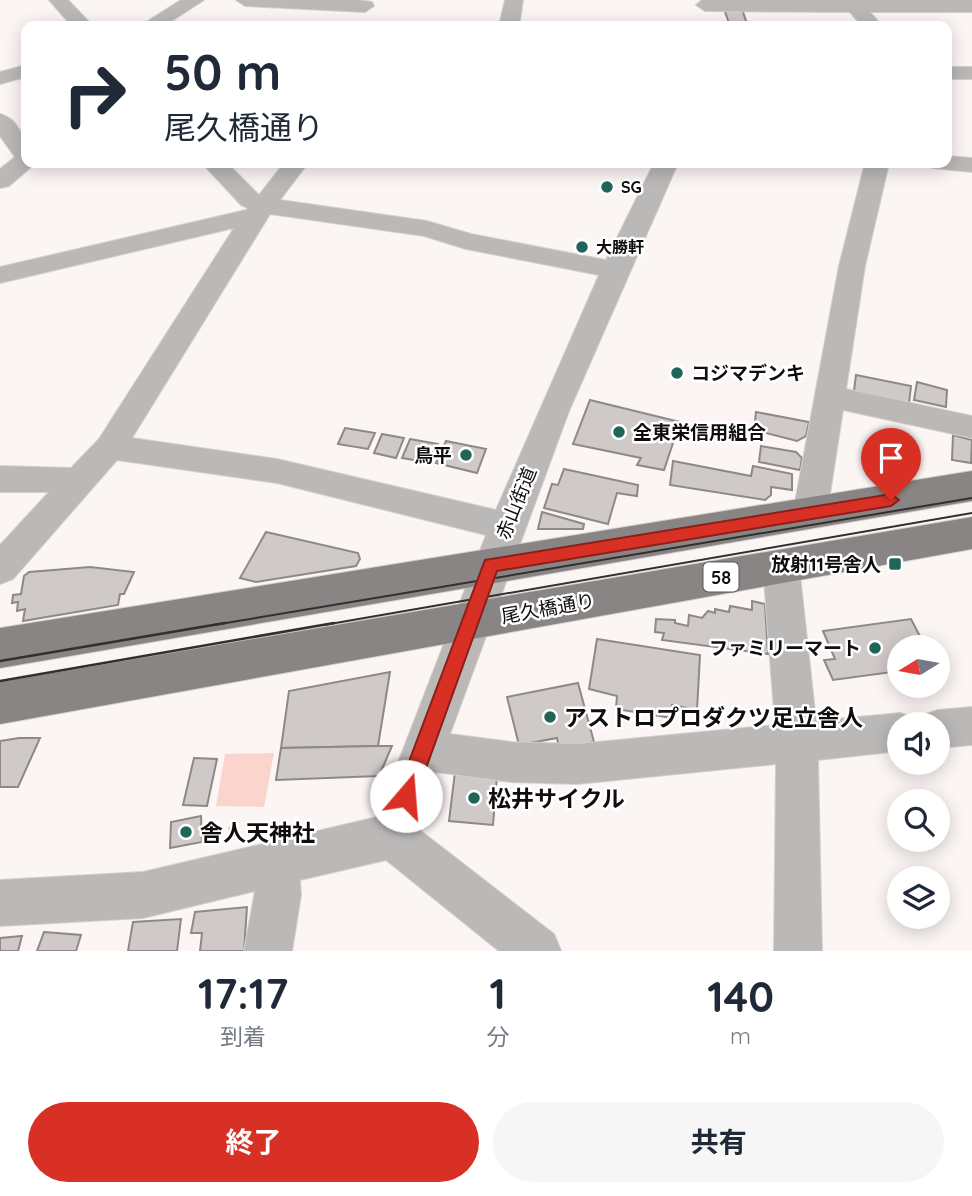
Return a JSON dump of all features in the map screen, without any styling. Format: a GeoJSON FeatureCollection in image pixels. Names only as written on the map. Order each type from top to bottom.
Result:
{"type":"FeatureCollection","features":[{"type":"Feature","properties":{"kind":"main road"},"geometry":{"type":"LineString","coordinates":[[0,648],[972,486]]}},
{"type":"Feature","properties":{"kind":"main road","name":"尾久橋通り"},"geometry":{"type":"LineString","coordinates":[[0,703],[972,533]]}},
{"type":"Feature","properties":{"kind":"street"},"geometry":{"type":"LineString","coordinates":[[58,0],[78,21]]}},
{"type":"Feature","properties":{"kind":"street"},"geometry":{"type":"LineString","coordinates":[[159,21],[195,0]]}},
{"type":"Feature","properties":{"kind":"street"},"geometry":{"type":"LineString","coordinates":[[245,0],[371,8]]}},
{"type":"Feature","properties":{"kind":"street"},"geometry":{"type":"LineString","coordinates":[[510,21],[514,0]]}},
{"type":"Feature","properties":{"kind":"street"},"geometry":{"type":"LineString","coordinates":[[703,21],[701,2],[972,6]]}},
{"type":"Feature","properties":{"kind":"street"},"geometry":{"type":"LineString","coordinates":[[855,6],[868,21]]}},
{"type":"Feature","properties":{"kind":"street"},"geometry":{"type":"LineString","coordinates":[[0,78],[21,72]]}},
{"type":"Feature","properties":{"kind":"street"},"geometry":{"type":"LineString","coordinates":[[952,73],[972,73]]}},
{"type":"Feature","properties":{"kind":"street"},"geometry":{"type":"LineString","coordinates":[[0,121],[21,151]]}},
{"type":"Feature","properties":{"kind":"street"},"geometry":{"type":"LineString","coordinates":[[0,181],[21,162]]}},
{"type":"Feature","properties":{"kind":"street"},"geometry":{"type":"LineString","coordinates":[[952,164],[972,165]]}},
{"type":"Feature","properties":{"kind":"street"},"geometry":{"type":"LineString","coordinates":[[219,168],[259,210]]}},
{"type":"Feature","properties":{"kind":"street"},"geometry":{"type":"LineString","coordinates":[[0,569],[110,447],[259,210],[292,168]]}},
{"type":"Feature","properties":{"kind":"street","name":"赤山街道"},"geometry":{"type":"LineString","coordinates":[[392,836],[491,565],[614,270],[664,168]]}},
{"type":"Feature","properties":{"kind":"street"},"geometry":{"type":"LineString","coordinates":[[810,513],[832,397],[852,266],[876,168]]}},
{"type":"Feature","properties":{"kind":"street"},"geometry":{"type":"LineString","coordinates":[[0,275],[259,210],[427,229],[466,241],[614,270]]}},
{"type":"Feature","properties":{"kind":"street"},"geometry":{"type":"LineString","coordinates":[[832,397],[972,427]]}},
{"type":"Feature","properties":{"kind":"street"},"geometry":{"type":"LineString","coordinates":[[110,447],[277,471],[507,526]]}},
{"type":"Feature","properties":{"kind":"street"},"geometry":{"type":"LineString","coordinates":[[0,479],[63,479],[79,483]]}},
{"type":"Feature","properties":{"kind":"street"},"geometry":{"type":"LineString","coordinates":[[781,566],[797,741],[798,951]]}},
{"type":"Feature","properties":{"kind":"street"},"geometry":{"type":"LineString","coordinates":[[950,728],[972,726]]}},
{"type":"Feature","properties":{"kind":"street"},"geometry":{"type":"LineString","coordinates":[[422,750],[511,762],[577,764],[887,733]]}},
{"type":"Feature","properties":{"kind":"street"},"geometry":{"type":"LineString","coordinates":[[0,903],[143,895],[392,836],[537,951]]}},
{"type":"Feature","properties":{"kind":"street"},"geometry":{"type":"LineString","coordinates":[[268,951],[278,895],[276,864]]}},
{"type":"Feature","properties":{"kind":"shaded area"},"geometry":{"type":"Polygon","coordinates":[[[274,753],[264,807],[216,806],[225,754],[274,753]]]}},
{"type":"Feature","properties":{"kind":"building"},"geometry":{"type":"Polygon","coordinates":[[[724,9],[742,9],[746,21],[728,21],[724,9]]]}},
{"type":"Feature","properties":{"kind":"building"},"geometry":{"type":"Polygon","coordinates":[[[856,375],[911,386],[909,403],[854,391],[856,375]]]}},
{"type":"Feature","properties":{"kind":"building"},"geometry":{"type":"Polygon","coordinates":[[[917,382],[947,390],[946,407],[914,400],[917,382]]]}},
{"type":"Feature","properties":{"kind":"building"},"geometry":{"type":"Polygon","coordinates":[[[590,400],[680,422],[664,470],[637,465],[641,458],[573,444],[590,400]]]}},
{"type":"Feature","properties":{"kind":"building"},"geometry":{"type":"Polygon","coordinates":[[[756,412],[809,422],[806,436],[797,441],[754,430],[756,412]]]}},
{"type":"Feature","properties":{"kind":"building"},"geometry":{"type":"Polygon","coordinates":[[[345,428],[375,433],[368,449],[338,444],[345,428]]]}},
{"type":"Feature","properties":{"kind":"building"},"geometry":{"type":"Polygon","coordinates":[[[382,434],[404,438],[396,458],[374,453],[382,434]]]}},
{"type":"Feature","properties":{"kind":"building"},"geometry":{"type":"Polygon","coordinates":[[[953,435],[972,440],[971,463],[952,460],[953,435]]]}},
{"type":"Feature","properties":{"kind":"building"},"geometry":{"type":"Polygon","coordinates":[[[410,439],[438,444],[431,463],[402,458],[410,439]]]}},
{"type":"Feature","properties":{"kind":"building"},"geometry":{"type":"Polygon","coordinates":[[[446,441],[486,449],[477,473],[436,463],[446,441]]]}},
{"type":"Feature","properties":{"kind":"building"},"geometry":{"type":"Polygon","coordinates":[[[761,446],[796,452],[802,458],[800,470],[759,462],[761,446]]]}},
{"type":"Feature","properties":{"kind":"building"},"geometry":{"type":"Polygon","coordinates":[[[673,461],[751,476],[753,466],[792,474],[792,490],[771,487],[771,495],[765,500],[670,485],[673,461]]]}},
{"type":"Feature","properties":{"kind":"building"},"geometry":{"type":"Polygon","coordinates":[[[564,469],[638,485],[637,496],[617,493],[608,524],[544,508],[552,484],[558,485],[564,469]]]}},
{"type":"Feature","properties":{"kind":"building"},"geometry":{"type":"Polygon","coordinates":[[[542,512],[584,524],[583,529],[538,529],[542,512]]]}},
{"type":"Feature","properties":{"kind":"building"},"geometry":{"type":"Polygon","coordinates":[[[266,532],[358,553],[360,559],[356,566],[256,582],[240,578],[266,532]]]}},
{"type":"Feature","properties":{"kind":"building"},"geometry":{"type":"Polygon","coordinates":[[[90,567],[134,572],[124,594],[120,594],[118,605],[23,621],[25,609],[17,611],[18,602],[12,603],[13,595],[21,594],[24,576],[29,572],[90,567]]]}},
{"type":"Feature","properties":{"kind":"building"},"geometry":{"type":"Polygon","coordinates":[[[752,601],[765,604],[768,654],[662,640],[664,633],[655,632],[656,619],[675,620],[675,623],[688,626],[689,615],[702,618],[708,611],[715,613],[715,609],[729,612],[730,606],[752,610],[752,601]]]}},
{"type":"Feature","properties":{"kind":"building"},"geometry":{"type":"Polygon","coordinates":[[[911,619],[919,635],[887,635],[887,673],[833,680],[824,660],[835,659],[823,631],[911,619]]]}},
{"type":"Feature","properties":{"kind":"building"},"geometry":{"type":"Polygon","coordinates":[[[597,639],[700,655],[697,710],[672,705],[672,718],[616,709],[617,696],[589,689],[597,639]]]}},
{"type":"Feature","properties":{"kind":"building"},"geometry":{"type":"Polygon","coordinates":[[[390,672],[378,746],[281,748],[289,691],[390,672]]]}},
{"type":"Feature","properties":{"kind":"building","name":"アストロプロダクツ足立舎人"},"geometry":{"type":"Polygon","coordinates":[[[578,683],[594,742],[559,749],[557,738],[519,745],[507,697],[578,683]]]}},
{"type":"Feature","properties":{"kind":"building"},"geometry":{"type":"Polygon","coordinates":[[[40,738],[18,787],[0,787],[0,741],[40,738]]]}},
{"type":"Feature","properties":{"kind":"building"},"geometry":{"type":"Polygon","coordinates":[[[392,746],[379,776],[276,780],[281,748],[392,746]]]}},
{"type":"Feature","properties":{"kind":"building"},"geometry":{"type":"Polygon","coordinates":[[[194,758],[217,759],[207,806],[183,805],[194,758]]]}},
{"type":"Feature","properties":{"kind":"building"},"geometry":{"type":"Polygon","coordinates":[[[455,772],[497,776],[493,825],[449,821],[455,772]]]}},
{"type":"Feature","properties":{"kind":"building"},"geometry":{"type":"Polygon","coordinates":[[[201,816],[202,842],[170,848],[171,822],[201,816]]]}},
{"type":"Feature","properties":{"kind":"building"},"geometry":{"type":"Polygon","coordinates":[[[247,907],[244,951],[200,951],[202,933],[191,933],[195,912],[247,907]]]}},
{"type":"Feature","properties":{"kind":"building"},"geometry":{"type":"Polygon","coordinates":[[[181,919],[177,951],[128,951],[133,922],[181,919]]]}},
{"type":"Feature","properties":{"kind":"building"},"geometry":{"type":"Polygon","coordinates":[[[44,932],[81,935],[76,951],[37,951],[44,932]]]}},
{"type":"Feature","properties":{"kind":"building"},"geometry":{"type":"Polygon","coordinates":[[[22,936],[18,951],[0,951],[0,938],[22,936]]]}},
{"type":"Feature","properties":{"kind":"tram line"},"geometry":{"type":"LineString","coordinates":[[214,625],[972,498]]}},
{"type":"Feature","properties":{"kind":"tram line"},"geometry":{"type":"LineString","coordinates":[[324,625],[972,513]]}},
{"type":"Feature","properties":{"kind":"tram line"},"geometry":{"type":"LineString","coordinates":[[0,661],[225,623]]}},
{"type":"Feature","properties":{"kind":"tram line"},"geometry":{"type":"LineString","coordinates":[[0,681],[334,623]]}},
{"type":"Feature","properties":{"kind":"place","name":"SG"},"geometry":{"type":"Point","coordinates":[607,187]}},
{"type":"Feature","properties":{"kind":"place","name":"大勝軒"},"geometry":{"type":"Point","coordinates":[582,247]}},
{"type":"Feature","properties":{"kind":"place","name":"コジマデンキ"},"geometry":{"type":"Point","coordinates":[677,373]}},
{"type":"Feature","properties":{"kind":"place","name":"全東栄信用組合"},"geometry":{"type":"Point","coordinates":[619,432]}},
{"type":"Feature","properties":{"kind":"place","name":"鳥平"},"geometry":{"type":"Point","coordinates":[466,455]}},
{"type":"Feature","properties":{"kind":"place","name":"放射11号舎人"},"geometry":{"type":"Point","coordinates":[895,564]}},
{"type":"Feature","properties":{"kind":"place","name":"ファミリーマート"},"geometry":{"type":"Point","coordinates":[875,648]}},
{"type":"Feature","properties":{"kind":"place","name":"アストロプロダクツ足立舎人"},"geometry":{"type":"Point","coordinates":[550,717]}},
{"type":"Feature","properties":{"kind":"place","name":"松井サイクル"},"geometry":{"type":"Point","coordinates":[474,798]}},
{"type":"Feature","properties":{"kind":"place","name":"舎人天神社"},"geometry":{"type":"Point","coordinates":[186,832]}},
{"type":"Feature","properties":{"kind":"route"},"geometry":{"type":"LineString","coordinates":[[406,796],[491,565],[891,500]]}}]}
